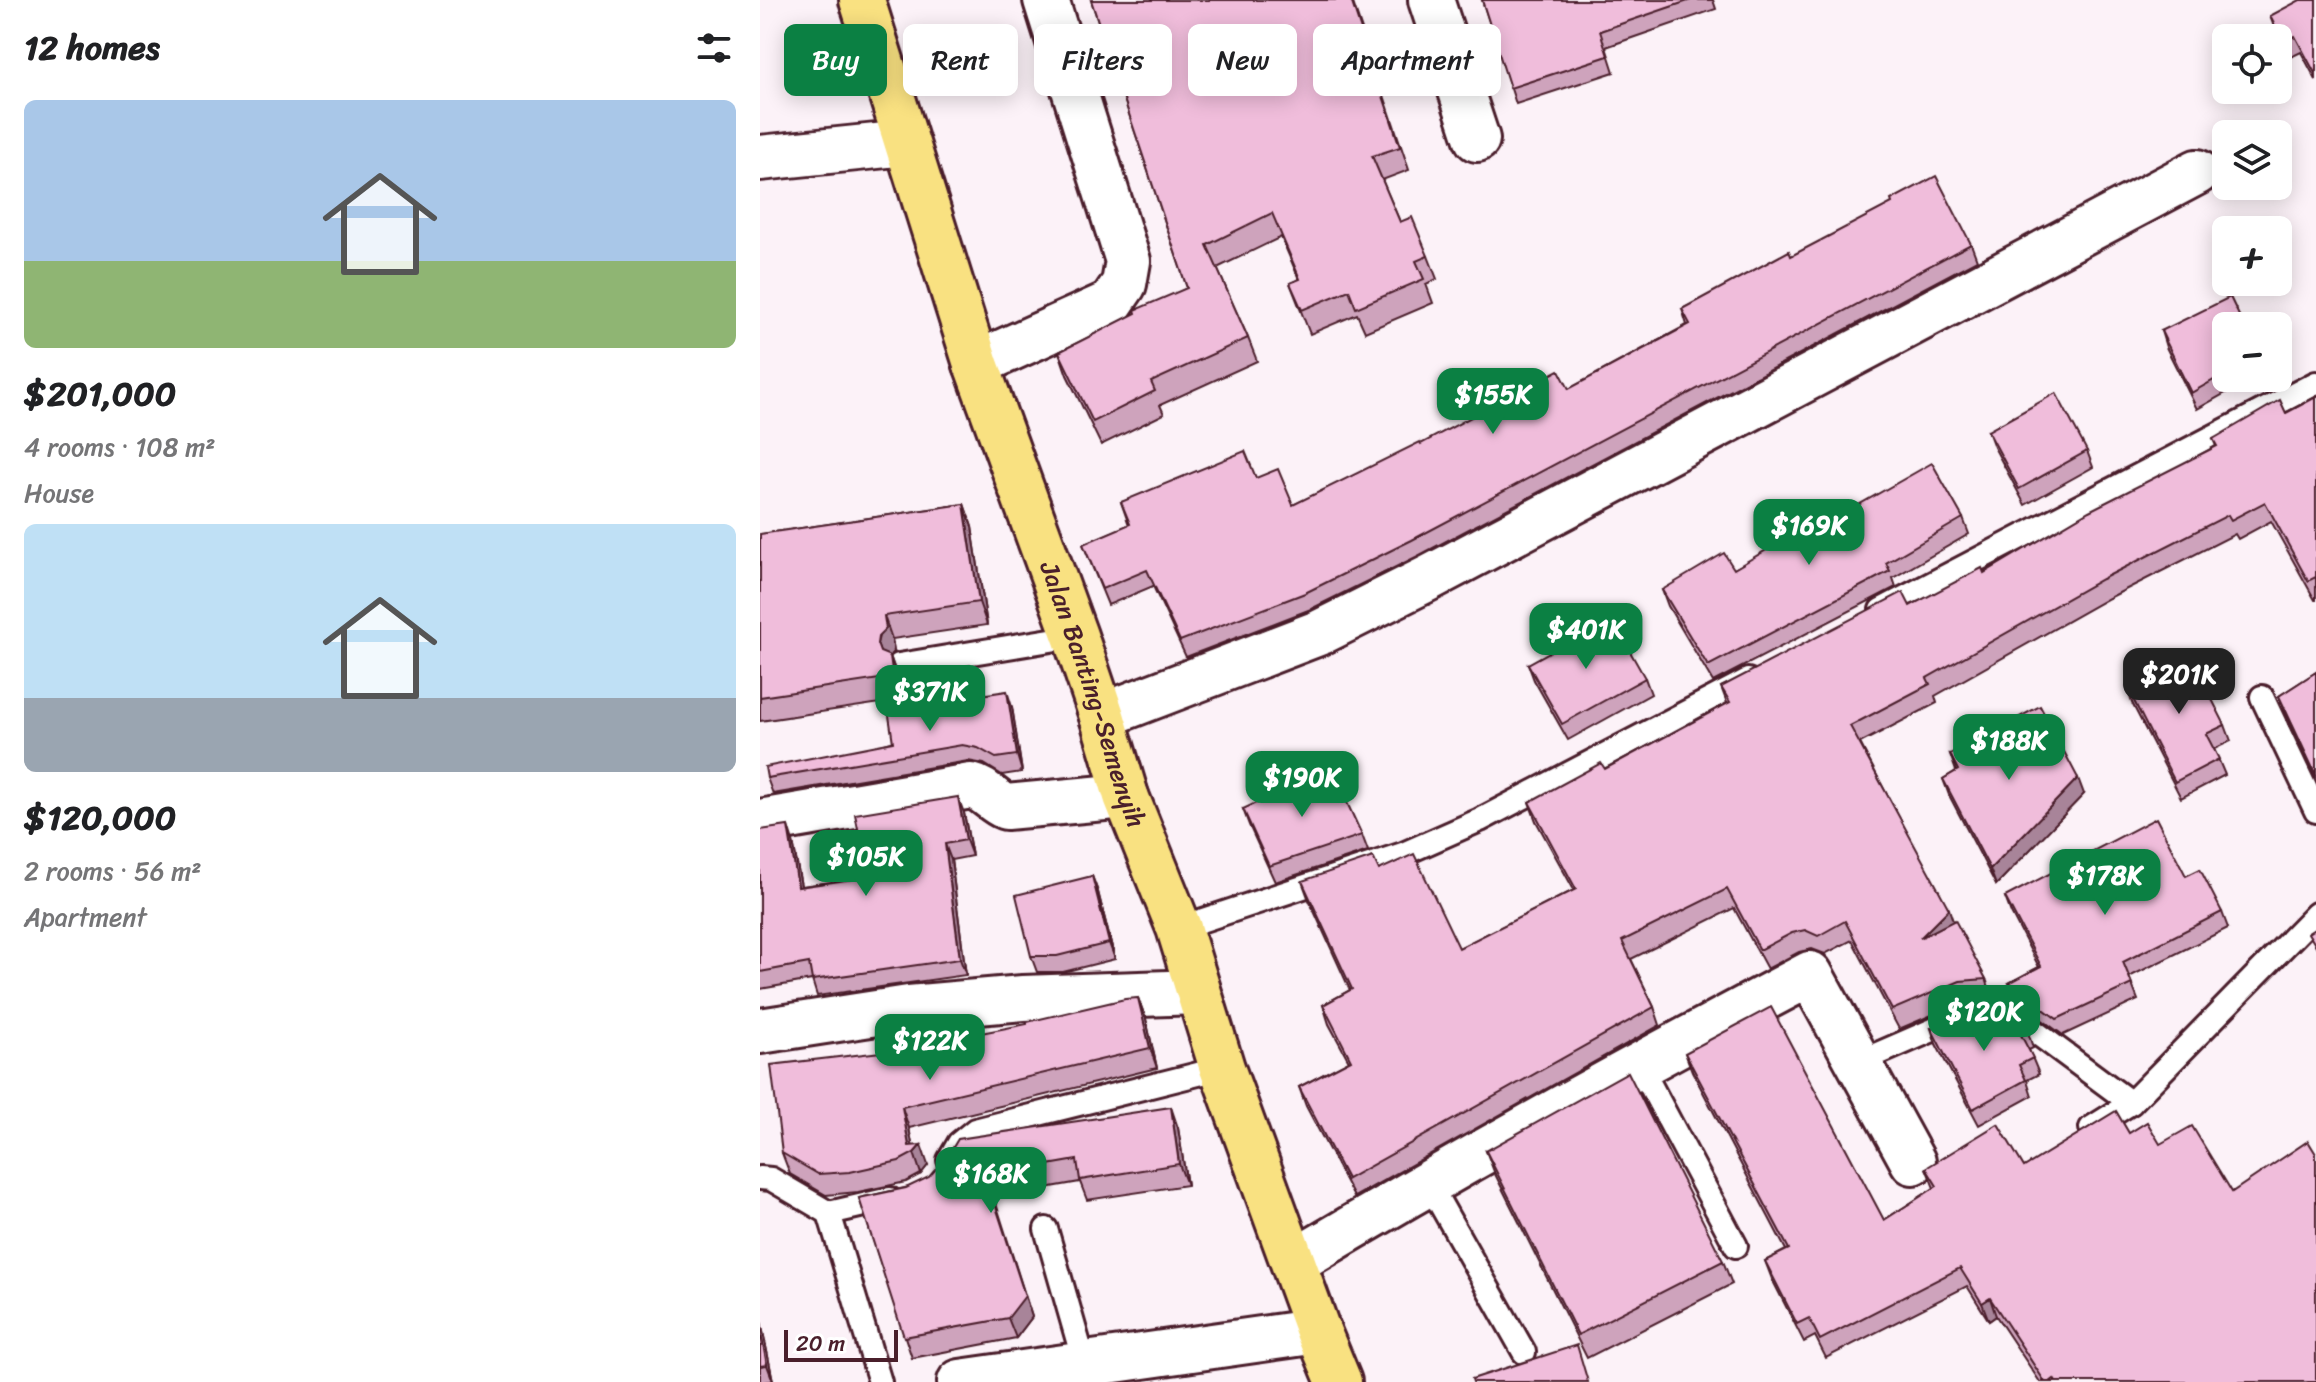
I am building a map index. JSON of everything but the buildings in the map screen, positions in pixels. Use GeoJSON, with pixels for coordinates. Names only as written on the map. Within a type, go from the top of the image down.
{"type":"FeatureCollection","features":[{"type":"Feature","properties":{"kind":"main road","name":"Jalan Banting-Semenyih"},"geometry":{"type":"LineString","coordinates":[[862,0],[976,364],[1075,636],[1126,796],[1179,928],[1222,1068],[1339,1382]]}},
{"type":"Feature","properties":{"kind":"street"},"geometry":{"type":"LineString","coordinates":[[976,364],[1111,303],[1124,284],[1128,261],[1046,0]]}},
{"type":"Feature","properties":{"kind":"street"},"geometry":{"type":"LineString","coordinates":[[1431,0],[1477,139]]}},
{"type":"Feature","properties":{"kind":"street"},"geometry":{"type":"LineString","coordinates":[[760,158],[906,143]]}},
{"type":"Feature","properties":{"kind":"street"},"geometry":{"type":"LineString","coordinates":[[1102,716],[1321,632],[1429,578],[2197,172]]}},
{"type":"Feature","properties":{"kind":"street"},"geometry":{"type":"LineString","coordinates":[[760,822],[971,786],[979,787],[997,804],[1006,807],[1126,796]]}},
{"type":"Feature","properties":{"kind":"street"},"geometry":{"type":"LineString","coordinates":[[1294,1262],[1428,1182],[1639,1064],[1810,974],[1913,1162]]}},
{"type":"Feature","properties":{"kind":"street"},"geometry":{"type":"LineString","coordinates":[[760,1031],[909,1008],[1023,998],[1198,992]]}},
{"type":"Feature","properties":{"kind":"street"},"geometry":{"type":"LineString","coordinates":[[960,1382],[1087,1373],[1318,1331]]}},
{"type":"Feature","properties":{"kind":"lane"},"geometry":{"type":"LineString","coordinates":[[1863,620],[2316,383]]}},
{"type":"Feature","properties":{"kind":"lane"},"geometry":{"type":"LineString","coordinates":[[899,665],[1075,636]]}},
{"type":"Feature","properties":{"kind":"lane"},"geometry":{"type":"LineString","coordinates":[[1179,928],[1403,854],[1480,820],[1764,672]]}},
{"type":"Feature","properties":{"kind":"lane"},"geometry":{"type":"LineString","coordinates":[[2262,697],[2316,811]]}},
{"type":"Feature","properties":{"kind":"lane"},"geometry":{"type":"LineString","coordinates":[[2071,1140],[2131,1103],[2316,914]]}},
{"type":"Feature","properties":{"kind":"lane"},"geometry":{"type":"LineString","coordinates":[[1859,1062],[1972,1013],[2007,1011],[2131,1103]]}},
{"type":"Feature","properties":{"kind":"lane"},"geometry":{"type":"LineString","coordinates":[[1639,1064],[1736,1246]]}},
{"type":"Feature","properties":{"kind":"lane"},"geometry":{"type":"LineString","coordinates":[[938,1175],[959,1143],[975,1130],[1222,1068]]}},
{"type":"Feature","properties":{"kind":"lane"},"geometry":{"type":"LineString","coordinates":[[760,1178],[771,1179],[829,1213],[911,1195]]}},
{"type":"Feature","properties":{"kind":"lane"},"geometry":{"type":"LineString","coordinates":[[1428,1182],[1524,1352]]}},
{"type":"Feature","properties":{"kind":"lane"},"geometry":{"type":"LineString","coordinates":[[829,1213],[880,1382]]}},
{"type":"Feature","properties":{"kind":"lane"},"geometry":{"type":"LineString","coordinates":[[1046,1229],[1087,1373]]}}]}
